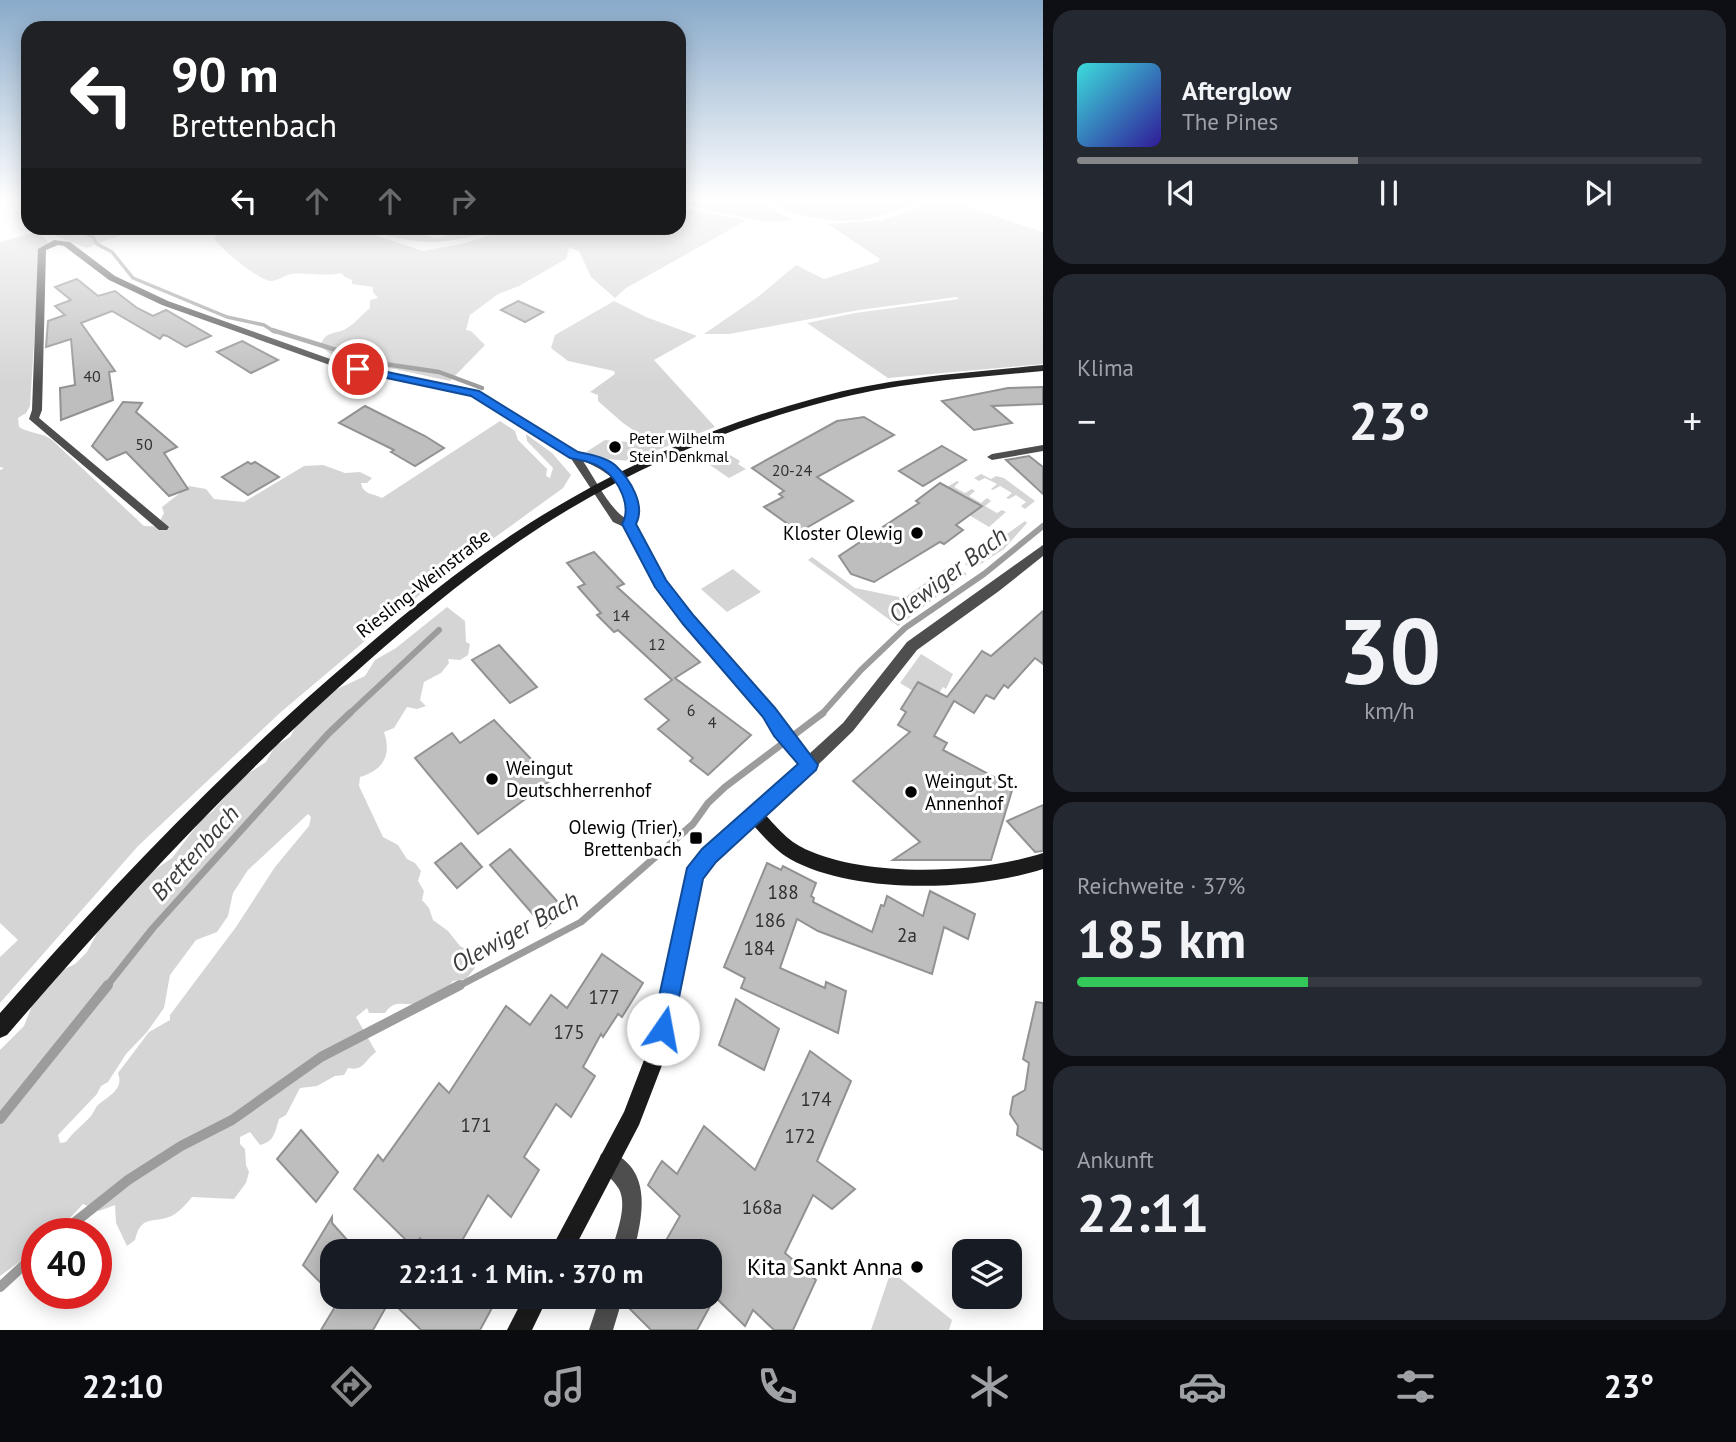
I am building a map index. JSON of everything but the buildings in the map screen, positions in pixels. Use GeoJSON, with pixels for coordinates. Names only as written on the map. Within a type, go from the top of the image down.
{"type":"FeatureCollection","features":[{"type":"Feature","properties":{"kind":"main road","name":"Riesling-Weinstraße"},"geometry":{"type":"LineString","coordinates":[[0,1028],[104,909],[274,734],[437,594],[534,526],[619,477],[718,434],[834,396],[911,381],[1043,370]]}},
{"type":"Feature","properties":{"kind":"main road"},"geometry":{"type":"LineString","coordinates":[[567,1239],[632,1118],[659,1045],[691,881],[709,855],[755,815],[792,850],[828,866],[854,872],[918,876],[985,875],[1009,872],[1043,861]]}},
{"type":"Feature","properties":{"kind":"main road"},"geometry":{"type":"LineString","coordinates":[[519,1330],[530,1309]]}},
{"type":"Feature","properties":{"kind":"street"},"geometry":{"type":"LineString","coordinates":[[43,260],[37,410],[34,419],[163,527]]}},
{"type":"Feature","properties":{"kind":"street"},"geometry":{"type":"LineString","coordinates":[[88,260],[112,278],[165,303],[330,362],[475,394],[574,455],[603,463],[619,477],[631,501],[634,516],[629,524]]}},
{"type":"Feature","properties":{"kind":"street"},"geometry":{"type":"LineString","coordinates":[[992,457],[1043,448]]}},
{"type":"Feature","properties":{"kind":"street"},"geometry":{"type":"LineString","coordinates":[[574,455],[594,490],[617,519],[629,524],[660,583],[677,606],[769,712],[794,749],[809,765]]}},
{"type":"Feature","properties":{"kind":"street"},"geometry":{"type":"LineString","coordinates":[[755,815],[848,727],[912,646],[994,588],[1043,549]]}},
{"type":"Feature","properties":{"kind":"street"},"geometry":{"type":"LineString","coordinates":[[609,1162],[627,1178],[634,1197],[625,1239]]}},
{"type":"Feature","properties":{"kind":"street"},"geometry":{"type":"LineString","coordinates":[[601,1330],[607,1309]]}},
{"type":"Feature","properties":{"kind":"shaded area"},"geometry":{"type":"Polygon","coordinates":[[[0,260],[39,260],[30,406],[26,413],[18,418],[19,427],[52,440],[144,526],[166,527],[160,521],[164,513],[162,507],[189,486],[206,489],[214,499],[244,502],[304,466],[323,465],[345,473],[360,472],[372,478],[367,483],[361,483],[364,490],[382,498],[500,421],[515,431],[518,440],[547,469],[546,476],[550,478],[553,468],[527,441],[526,434],[552,453],[571,475],[563,488],[443,575],[281,712],[138,846],[0,1003],[0,957],[18,940],[0,923],[0,470],[4,468],[0,467],[0,260]]]}},
{"type":"Feature","properties":{"kind":"shaded area"},"geometry":{"type":"Polygon","coordinates":[[[236,260],[564,260],[519,286],[498,294],[470,315],[466,330],[471,331],[485,345],[450,381],[346,360],[329,353],[321,346],[325,337],[350,326],[370,308],[370,300],[378,298],[373,287],[352,284],[352,280],[341,273],[292,274],[271,281],[236,260]]]}},
{"type":"Feature","properties":{"kind":"shaded area"},"geometry":{"type":"Polygon","coordinates":[[[583,260],[676,260],[626,288],[615,298],[591,277],[583,260]]]}},
{"type":"Feature","properties":{"kind":"shaded area"},"geometry":{"type":"Polygon","coordinates":[[[1043,260],[1043,364],[888,378],[807,323],[855,313],[959,299],[957,297],[859,310],[729,334],[704,334],[759,296],[796,265],[824,279],[878,262],[1043,260]]]}},
{"type":"Feature","properties":{"kind":"shaded area"},"geometry":{"type":"Polygon","coordinates":[[[614,301],[646,317],[697,336],[654,360],[715,427],[630,461],[607,459],[586,452],[605,440],[653,444],[623,423],[598,401],[598,395],[590,392],[615,374],[614,371],[568,361],[551,348],[555,335],[614,301]]]}},
{"type":"Feature","properties":{"kind":"shaded area"},"geometry":{"type":"Polygon","coordinates":[[[730,455],[746,469],[729,478],[704,461],[730,455]]]}},
{"type":"Feature","properties":{"kind":"shaded area"},"geometry":{"type":"Polygon","coordinates":[[[981,474],[991,479],[996,476],[1004,478],[1035,501],[1025,509],[1021,506],[1026,502],[1016,495],[1006,498],[1012,493],[1000,486],[993,490],[991,489],[997,484],[985,478],[979,481],[974,478],[981,474]]]}},
{"type":"Feature","properties":{"kind":"shaded area"},"geometry":{"type":"Polygon","coordinates":[[[959,482],[954,487],[965,493],[972,489],[975,491],[969,496],[981,503],[987,498],[991,501],[985,506],[997,513],[1002,510],[1006,512],[989,527],[969,515],[981,505],[947,487],[959,482]]]}},
{"type":"Feature","properties":{"kind":"shaded area"},"geometry":{"type":"Polygon","coordinates":[[[1025,521],[1027,523],[1004,549],[973,569],[965,564],[1025,521]]]}},
{"type":"Feature","properties":{"kind":"shaded area"},"geometry":{"type":"Polygon","coordinates":[[[812,557],[855,588],[904,598],[952,564],[967,574],[898,626],[808,560],[812,557]]]}},
{"type":"Feature","properties":{"kind":"shaded area"},"geometry":{"type":"Polygon","coordinates":[[[733,569],[761,592],[727,612],[701,589],[733,569]]]}},
{"type":"Feature","properties":{"kind":"shaded area"},"geometry":{"type":"Polygon","coordinates":[[[447,607],[465,621],[466,642],[470,644],[468,655],[460,660],[448,659],[449,663],[441,673],[424,682],[420,700],[426,706],[417,709],[407,707],[394,728],[384,732],[387,748],[384,761],[375,770],[360,777],[359,786],[383,837],[398,845],[407,859],[415,863],[421,871],[418,881],[424,891],[422,900],[429,908],[433,920],[448,931],[460,946],[474,953],[475,968],[466,979],[453,981],[430,1000],[415,1004],[397,1004],[385,1013],[369,1013],[367,1008],[356,1017],[376,1052],[361,1067],[348,1068],[344,1075],[335,1076],[317,1086],[300,1088],[286,1115],[279,1119],[268,1142],[260,1145],[250,1132],[240,1137],[249,1172],[246,1183],[234,1199],[192,1197],[175,1214],[142,1225],[135,1240],[127,1246],[116,1223],[115,1205],[99,1211],[83,1204],[70,1218],[21,1218],[21,1261],[0,1276],[0,1050],[24,1026],[35,998],[54,974],[75,964],[87,952],[103,922],[138,881],[172,858],[202,819],[213,811],[241,778],[266,762],[275,746],[290,737],[300,719],[335,690],[365,676],[375,660],[396,648],[447,607]],[[308,814],[248,870],[233,893],[228,916],[217,932],[196,940],[170,975],[164,1008],[147,1032],[126,1054],[108,1082],[101,1086],[97,1094],[58,1135],[60,1143],[66,1142],[98,1105],[115,1091],[119,1083],[118,1073],[149,1032],[170,1020],[170,1015],[236,927],[275,867],[309,826],[311,817],[308,814]]]}},
{"type":"Feature","properties":{"kind":"shaded area"},"geometry":{"type":"Polygon","coordinates":[[[921,654],[953,674],[946,689],[943,687],[939,693],[913,691],[900,683],[921,654]]]}},
{"type":"Feature","properties":{"kind":"shaded area"},"geometry":{"type":"Polygon","coordinates":[[[891,1271],[952,1320],[949,1330],[871,1330],[891,1271]]]}},
{"type":"Feature","properties":{"kind":"waterway","name":"Brettenbach"},"geometry":{"type":"LineString","coordinates":[[119,260],[133,278],[227,317],[264,325],[275,332]]}},
{"type":"Feature","properties":{"kind":"waterway","name":"Brettenbach"},"geometry":{"type":"LineString","coordinates":[[272,330],[378,363],[439,372],[482,388]]}},
{"type":"Feature","properties":{"kind":"waterway","name":"Olewiger Bach"},"geometry":{"type":"LineString","coordinates":[[822,714],[861,670],[905,628],[984,574],[1043,526]]}},
{"type":"Feature","properties":{"kind":"waterway","name":"Brettenbach"},"geometry":{"type":"LineString","coordinates":[[348,715],[439,630]]}},
{"type":"Feature","properties":{"kind":"waterway","name":"Brettenbach"},"geometry":{"type":"LineString","coordinates":[[106,987],[153,928],[350,713]]}},
{"type":"Feature","properties":{"kind":"waterway","name":"Olewiger Bach"},"geometry":{"type":"LineString","coordinates":[[457,987],[581,922],[693,824],[708,803],[725,787],[822,714]]}},
{"type":"Feature","properties":{"kind":"waterway","name":"Brettenbach"},"geometry":{"type":"LineString","coordinates":[[0,1119],[108,985]]}},
{"type":"Feature","properties":{"kind":"waterway","name":"Olewiger Bach"},"geometry":{"type":"LineString","coordinates":[[80,1218],[128,1180],[181,1146],[232,1120],[321,1057],[460,985]]}},
{"type":"Feature","properties":{"kind":"waterway","name":"Olewiger Bach"},"geometry":{"type":"LineString","coordinates":[[0,1287],[21,1268]]}},
{"type":"Feature","properties":{"kind":"place","name":"Peter Wilhelm Stein Denkmal"},"geometry":{"type":"Point","coordinates":[615,447]}},
{"type":"Feature","properties":{"kind":"place","name":"Kloster Olewig"},"geometry":{"type":"Point","coordinates":[917,533]}},
{"type":"Feature","properties":{"kind":"place","name":"Weingut Deutschherrenhof"},"geometry":{"type":"Point","coordinates":[492,779]}},
{"type":"Feature","properties":{"kind":"place","name":"Weingut St. Annenhof"},"geometry":{"type":"Point","coordinates":[911,792]}},
{"type":"Feature","properties":{"kind":"place","name":"Olewig (Trier), Brettenbach"},"geometry":{"type":"Point","coordinates":[696,838]}},
{"type":"Feature","properties":{"kind":"place","name":"Kita Sankt Anna"},"geometry":{"type":"Point","coordinates":[917,1267]}},
{"type":"Feature","properties":{"kind":"route"},"geometry":{"type":"LineString","coordinates":[[358,369],[475,394],[574,455],[591,458],[610,467],[629,493],[634,516],[629,524],[660,583],[769,712],[798,754],[809,765],[709,855],[694,875],[689,888],[663,1029]]}}]}
